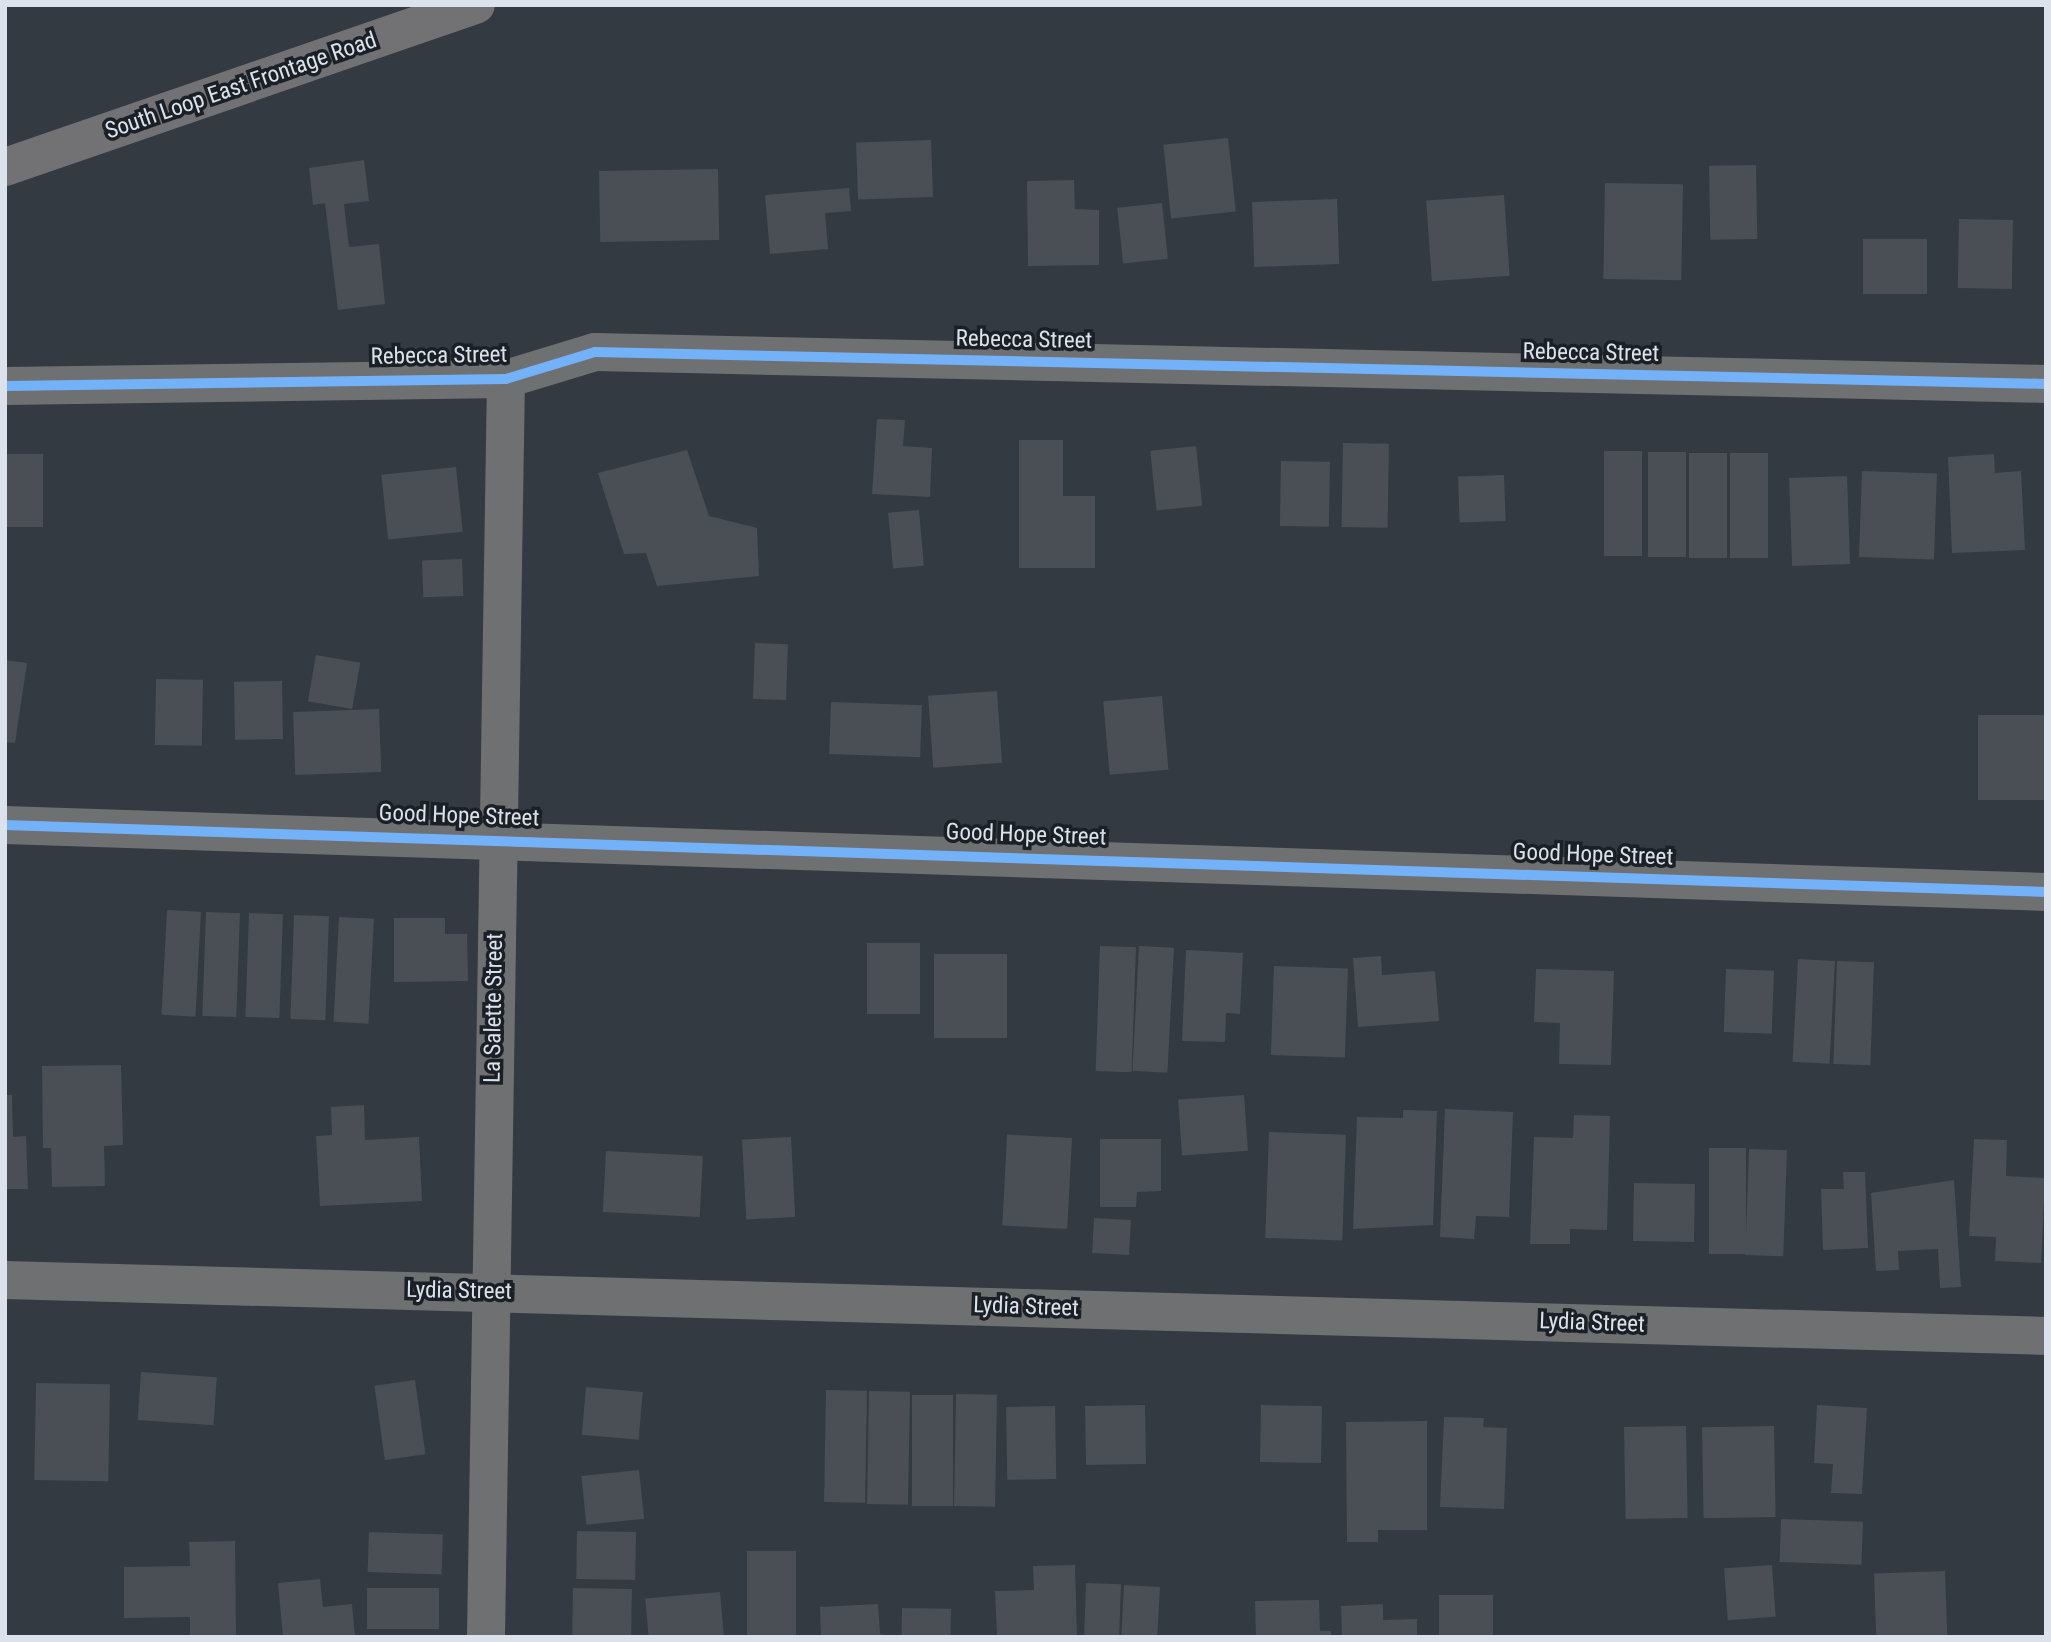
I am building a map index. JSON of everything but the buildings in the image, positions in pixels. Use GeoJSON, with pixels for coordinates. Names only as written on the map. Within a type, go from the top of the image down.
{"type":"FeatureCollection","features":[{"type":"Feature","properties":{"kind":"main road","name":"South Loop East Frontage Road"},"geometry":{"type":"LineString","coordinates":[[5,167],[476,5]]}},
{"type":"Feature","properties":{"kind":"street","name":"Rebecca Street"},"geometry":{"type":"LineString","coordinates":[[5,386],[506,379],[595,352],[2046,384]]}},
{"type":"Feature","properties":{"kind":"street","name":"La Salette Street"},"geometry":{"type":"LineString","coordinates":[[486,1637],[496,838],[506,379]]}},
{"type":"Feature","properties":{"kind":"street","name":"Good Hope Street"},"geometry":{"type":"LineString","coordinates":[[5,825],[496,838],[2046,891]]}},
{"type":"Feature","properties":{"kind":"street","name":"Lydia Street"},"geometry":{"type":"LineString","coordinates":[[5,1280],[2046,1336]]}},
{"type":"Feature","properties":{"kind":"cycle path"},"geometry":{"type":"LineString","coordinates":[[5,386],[506,379],[595,352],[2046,384]]}},
{"type":"Feature","properties":{"kind":"cycle path"},"geometry":{"type":"LineString","coordinates":[[5,825],[2046,892]]}}]}
